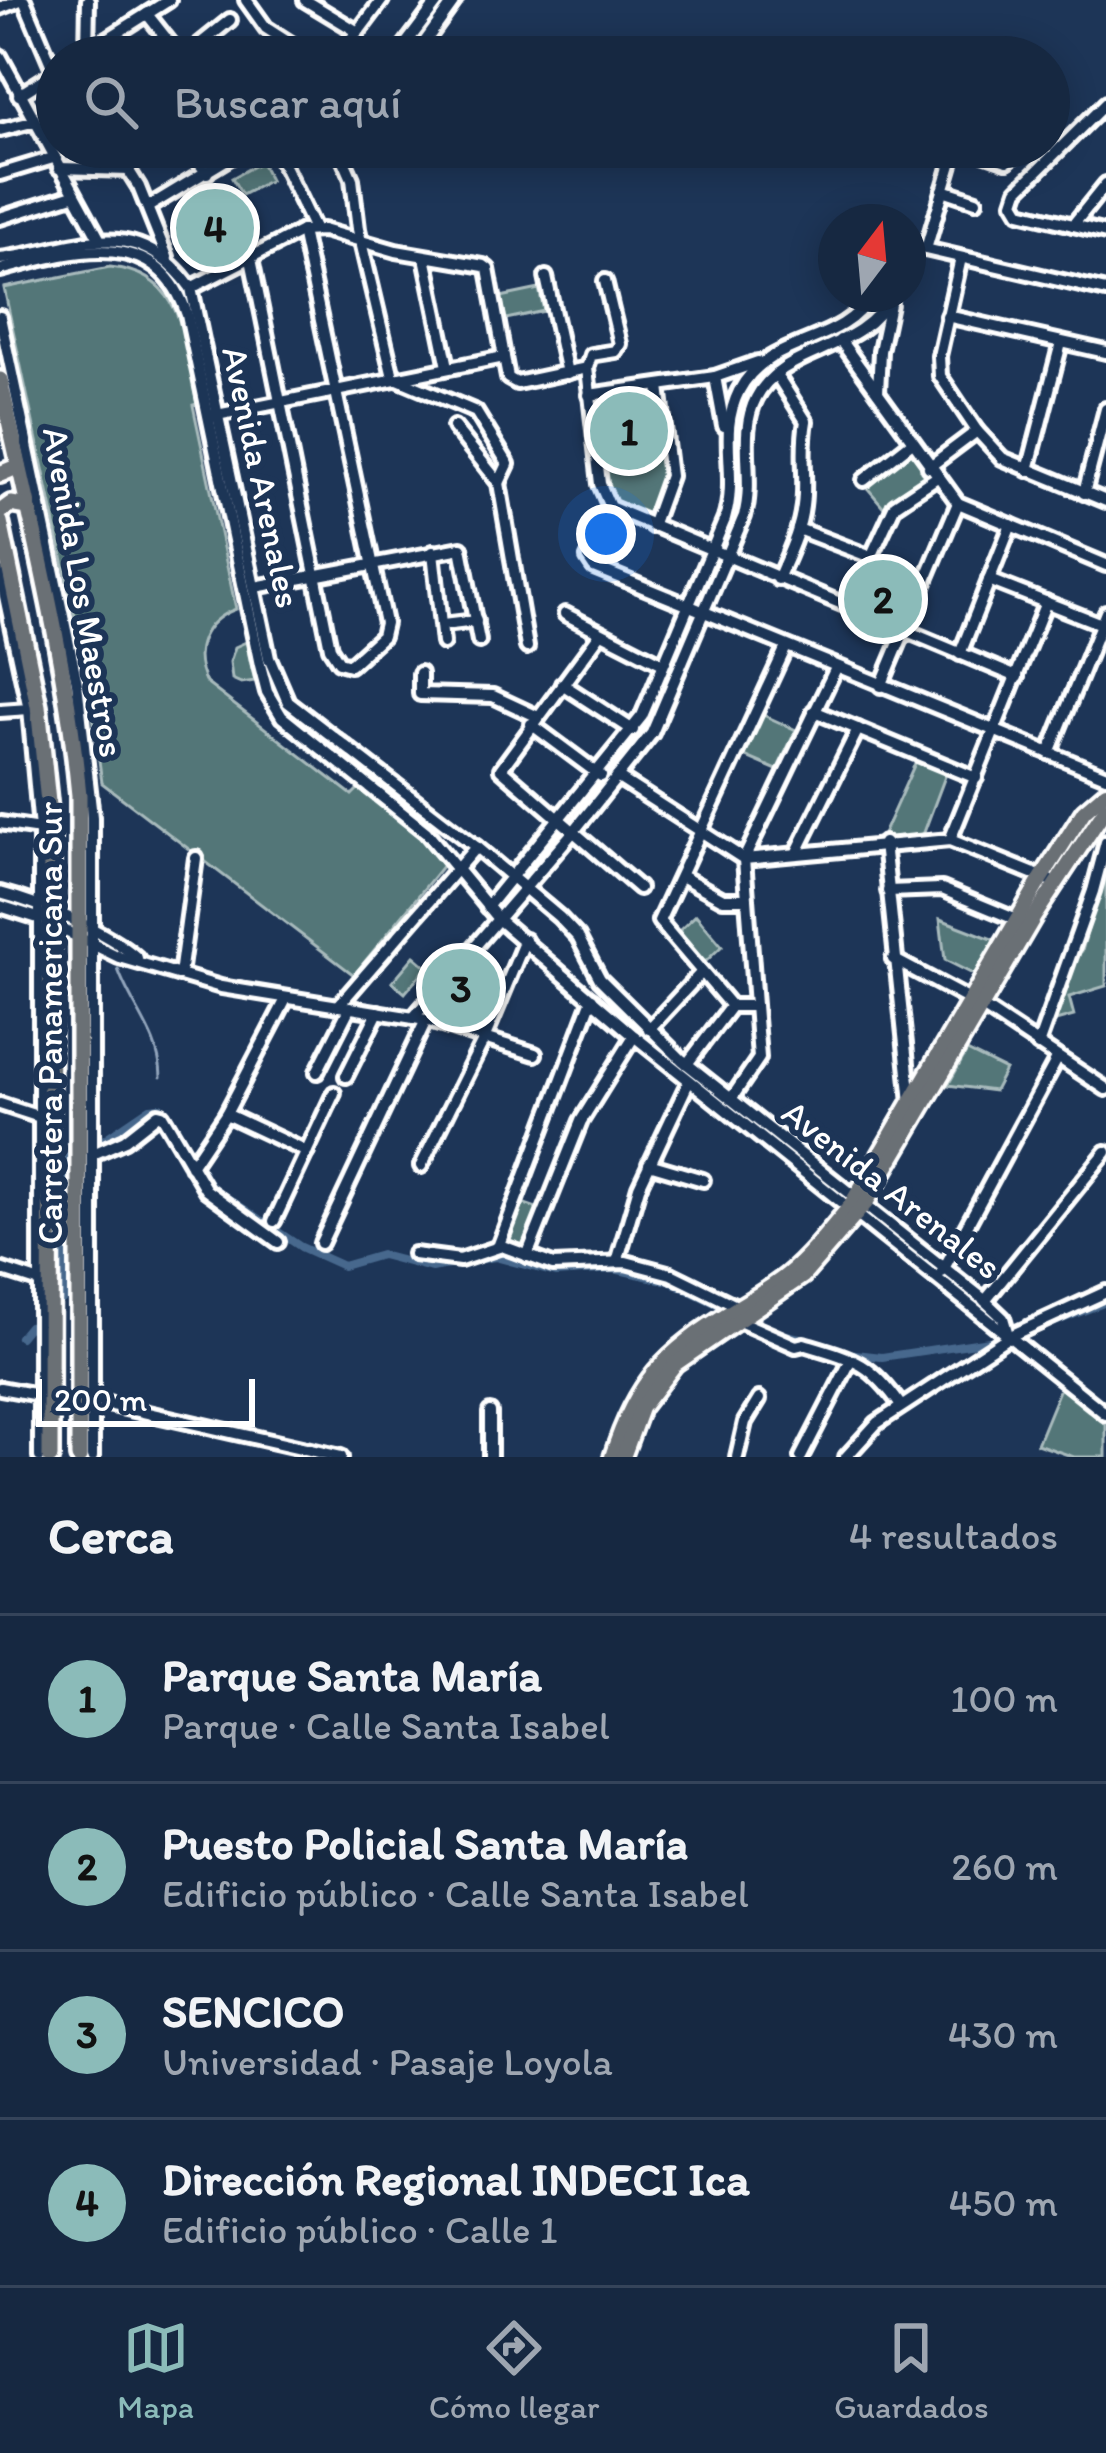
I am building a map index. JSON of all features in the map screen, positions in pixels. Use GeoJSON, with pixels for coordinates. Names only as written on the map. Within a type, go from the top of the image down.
{"type":"FeatureCollection","features":[{"type":"Feature","properties":{"kind":"highway","name":"Carretera Panamericana Sur"},"geometry":{"type":"LineString","coordinates":[[0,380],[72,732],[80,820],[87,935],[87,1151],[80,1169],[86,1399],[79,1457]]}},
{"type":"Feature","properties":{"kind":"highway"},"geometry":{"type":"LineString","coordinates":[[0,474],[19,466]]}},
{"type":"Feature","properties":{"kind":"highway"},"geometry":{"type":"LineString","coordinates":[[0,512],[11,504],[28,507]]}},
{"type":"Feature","properties":{"kind":"highway","name":"Carretera Panamericana Sur"},"geometry":{"type":"LineString","coordinates":[[0,522],[42,729],[51,831],[46,1119],[46,1285],[51,1321],[45,1396],[50,1457]]}},
{"type":"Feature","properties":{"kind":"main road"},"geometry":{"type":"LineString","coordinates":[[623,1457],[640,1408],[666,1374],[800,1264],[858,1204],[1049,880],[1084,811],[1106,792]]}},
{"type":"Feature","properties":{"kind":"main road"},"geometry":{"type":"LineString","coordinates":[[1049,880],[1106,808]]}},
{"type":"Feature","properties":{"kind":"main road"},"geometry":{"type":"LineString","coordinates":[[612,1457],[626,1414],[647,1378],[690,1337],[739,1314]]}},
{"type":"Feature","properties":{"kind":"street"},"geometry":{"type":"LineString","coordinates":[[0,8],[25,0],[40,36]]}},
{"type":"Feature","properties":{"kind":"street"},"geometry":{"type":"LineString","coordinates":[[85,36],[88,0]]}},
{"type":"Feature","properties":{"kind":"street"},"geometry":{"type":"LineString","coordinates":[[142,0],[144,15],[163,36]]}},
{"type":"Feature","properties":{"kind":"street"},"geometry":{"type":"LineString","coordinates":[[111,36],[169,0]]}},
{"type":"Feature","properties":{"kind":"street"},"geometry":{"type":"LineString","coordinates":[[246,0],[266,28],[278,36]]}},
{"type":"Feature","properties":{"kind":"street"},"geometry":{"type":"LineString","coordinates":[[305,0],[326,5],[358,32]]}},
{"type":"Feature","properties":{"kind":"street"},"geometry":{"type":"LineString","coordinates":[[354,36],[382,0]]}},
{"type":"Feature","properties":{"kind":"street"},"geometry":{"type":"LineString","coordinates":[[412,36],[439,0]]}},
{"type":"Feature","properties":{"kind":"street"},"geometry":{"type":"LineString","coordinates":[[429,36],[454,0]]}},
{"type":"Feature","properties":{"kind":"street"},"geometry":{"type":"LineString","coordinates":[[209,36],[230,20]]}},
{"type":"Feature","properties":{"kind":"street"},"geometry":{"type":"LineString","coordinates":[[0,56],[11,89],[36,129]]}},
{"type":"Feature","properties":{"kind":"street"},"geometry":{"type":"LineString","coordinates":[[1070,139],[1106,103]]}},
{"type":"Feature","properties":{"kind":"street"},"geometry":{"type":"LineString","coordinates":[[0,130],[32,122]]}},
{"type":"Feature","properties":{"kind":"street"},"geometry":{"type":"LineString","coordinates":[[0,174],[36,167]]}},
{"type":"Feature","properties":{"kind":"street"},"geometry":{"type":"LineString","coordinates":[[59,168],[100,240]]}},
{"type":"Feature","properties":{"kind":"street"},"geometry":{"type":"LineString","coordinates":[[109,168],[130,170]]}},
{"type":"Feature","properties":{"kind":"street"},"geometry":{"type":"LineString","coordinates":[[204,168],[207,172]]}},
{"type":"Feature","properties":{"kind":"street"},"geometry":{"type":"LineString","coordinates":[[148,208],[214,168]]}},
{"type":"Feature","properties":{"kind":"street"},"geometry":{"type":"LineString","coordinates":[[251,259],[330,648],[344,666],[356,662],[385,630],[308,230],[283,168]]}},
{"type":"Feature","properties":{"kind":"street"},"geometry":{"type":"LineString","coordinates":[[347,168],[393,377]]}},
{"type":"Feature","properties":{"kind":"street"},"geometry":{"type":"LineString","coordinates":[[950,168],[926,249],[1106,291]]}},
{"type":"Feature","properties":{"kind":"street"},"geometry":{"type":"LineString","coordinates":[[1040,168],[1018,190],[1016,208],[1106,233]]}},
{"type":"Feature","properties":{"kind":"street","name":"Avenida Arenales"},"geometry":{"type":"LineString","coordinates":[[130,170],[167,257],[191,288],[260,665],[282,717],[426,832],[498,919],[634,1036],[945,1268],[1006,1322],[1008,1336]]}},
{"type":"Feature","properties":{"kind":"street"},"geometry":{"type":"LineString","coordinates":[[1073,224],[1106,184]]}},
{"type":"Feature","properties":{"kind":"street"},"geometry":{"type":"LineString","coordinates":[[943,190],[976,200]]}},
{"type":"Feature","properties":{"kind":"street"},"geometry":{"type":"LineString","coordinates":[[0,218],[74,195]]}},
{"type":"Feature","properties":{"kind":"street"},"geometry":{"type":"LineString","coordinates":[[191,288],[308,230],[361,240],[488,269],[512,382],[586,368]]}},
{"type":"Feature","properties":{"kind":"street"},"geometry":{"type":"LineString","coordinates":[[0,260],[100,240],[128,242],[167,257]]}},
{"type":"Feature","properties":{"kind":"street","name":"Avenida Arenales"},"geometry":{"type":"LineString","coordinates":[[0,270],[102,250],[131,253],[149,261],[171,281],[184,305],[213,416],[269,658],[288,702],[525,887],[572,930],[596,973],[649,1029],[1008,1336]]}},
{"type":"Feature","properties":{"kind":"street"},"geometry":{"type":"LineString","coordinates":[[425,257],[448,367]]}},
{"type":"Feature","properties":{"kind":"street"},"geometry":{"type":"LineString","coordinates":[[961,258],[938,370],[996,454],[1106,502]]}},
{"type":"Feature","properties":{"kind":"street"},"geometry":{"type":"LineString","coordinates":[[546,277],[567,373]]}},
{"type":"Feature","properties":{"kind":"street"},"geometry":{"type":"LineString","coordinates":[[605,281],[620,344],[616,351],[591,355],[586,368],[603,497],[617,511],[1017,677]]}},
{"type":"Feature","properties":{"kind":"street"},"geometry":{"type":"LineString","coordinates":[[589,395],[715,377],[832,330],[860,312]]}},
{"type":"Feature","properties":{"kind":"street"},"geometry":{"type":"LineString","coordinates":[[321,1243],[420,1019],[658,722],[748,502],[746,433],[754,400],[776,374],[842,343],[869,325],[879,312]]}},
{"type":"Feature","properties":{"kind":"street"},"geometry":{"type":"LineString","coordinates":[[878,396],[888,312]]}},
{"type":"Feature","properties":{"kind":"street"},"geometry":{"type":"LineString","coordinates":[[947,316],[1106,352]]}},
{"type":"Feature","properties":{"kind":"street","name":"Avenida Los Maestros"},"geometry":{"type":"LineString","coordinates":[[0,317],[76,682],[92,817],[87,935]]}},
{"type":"Feature","properties":{"kind":"street"},"geometry":{"type":"LineString","coordinates":[[832,330],[958,503],[1106,565]]}},
{"type":"Feature","properties":{"kind":"street"},"geometry":{"type":"LineString","coordinates":[[1028,470],[1061,343]]}},
{"type":"Feature","properties":{"kind":"street"},"geometry":{"type":"LineString","coordinates":[[213,416],[504,356]]}},
{"type":"Feature","properties":{"kind":"street"},"geometry":{"type":"LineString","coordinates":[[726,435],[740,389],[760,361]]}},
{"type":"Feature","properties":{"kind":"street"},"geometry":{"type":"LineString","coordinates":[[776,374],[806,415],[800,451],[804,501],[778,579]]}},
{"type":"Feature","properties":{"kind":"street"},"geometry":{"type":"LineString","coordinates":[[393,377],[476,412],[508,464],[499,483]]}},
{"type":"Feature","properties":{"kind":"street"},"geometry":{"type":"LineString","coordinates":[[487,907],[633,730],[712,551],[730,498],[726,435],[715,377]]}},
{"type":"Feature","properties":{"kind":"street"},"geometry":{"type":"LineString","coordinates":[[652,526],[670,476],[659,386]]}},
{"type":"Feature","properties":{"kind":"street"},"geometry":{"type":"LineString","coordinates":[[1084,493],[1106,409]]}},
{"type":"Feature","properties":{"kind":"street"},"geometry":{"type":"LineString","coordinates":[[454,427],[499,483],[526,647]]}},
{"type":"Feature","properties":{"kind":"street"},"geometry":{"type":"LineString","coordinates":[[798,529],[871,557],[895,505],[977,431]]}},
{"type":"Feature","properties":{"kind":"street"},"geometry":{"type":"LineString","coordinates":[[726,435],[746,433]]}},
{"type":"Feature","properties":{"kind":"street"},"geometry":{"type":"LineString","coordinates":[[864,480],[911,442]]}},
{"type":"Feature","properties":{"kind":"street"},"geometry":{"type":"LineString","coordinates":[[881,686],[958,503]]}},
{"type":"Feature","properties":{"kind":"street"},"geometry":{"type":"LineString","coordinates":[[960,654],[1011,525]]}},
{"type":"Feature","properties":{"kind":"street"},"geometry":{"type":"LineString","coordinates":[[596,543],[588,558],[594,567],[1104,777]]}},
{"type":"Feature","properties":{"kind":"street"},"geometry":{"type":"LineString","coordinates":[[255,587],[457,548],[463,550],[479,641]]}},
{"type":"Feature","properties":{"kind":"street"},"geometry":{"type":"LineString","coordinates":[[433,552],[443,644]]}},
{"type":"Feature","properties":{"kind":"street"},"geometry":{"type":"LineString","coordinates":[[0,573],[29,709],[47,915]]}},
{"type":"Feature","properties":{"kind":"street"},"geometry":{"type":"LineString","coordinates":[[989,580],[1103,618],[1049,753]]}},
{"type":"Feature","properties":{"kind":"street"},"geometry":{"type":"LineString","coordinates":[[440,595],[471,590]]}},
{"type":"Feature","properties":{"kind":"street"},"geometry":{"type":"LineString","coordinates":[[950,840],[1046,602]]}},
{"type":"Feature","properties":{"kind":"street"},"geometry":{"type":"LineString","coordinates":[[565,614],[663,664]]}},
{"type":"Feature","properties":{"kind":"street"},"geometry":{"type":"LineString","coordinates":[[442,625],[476,621]]}},
{"type":"Feature","properties":{"kind":"street"},"geometry":{"type":"LineString","coordinates":[[600,634],[501,769],[639,888]]}},
{"type":"Feature","properties":{"kind":"street"},"geometry":{"type":"LineString","coordinates":[[752,1006],[731,1006],[659,921],[786,647]]}},
{"type":"Feature","properties":{"kind":"street"},"geometry":{"type":"LineString","coordinates":[[731,1100],[758,1061],[744,859],[836,668]]}},
{"type":"Feature","properties":{"kind":"street"},"geometry":{"type":"LineString","coordinates":[[420,673],[420,694],[494,696],[534,720],[598,773],[744,859],[950,840],[1049,880]]}},
{"type":"Feature","properties":{"kind":"street"},"geometry":{"type":"LineString","coordinates":[[562,684],[633,730]]}},
{"type":"Feature","properties":{"kind":"street"},"geometry":{"type":"LineString","coordinates":[[0,710],[29,709]]}},
{"type":"Feature","properties":{"kind":"street"},"geometry":{"type":"LineString","coordinates":[[814,711],[976,778]]}},
{"type":"Feature","properties":{"kind":"street"},"geometry":{"type":"LineString","coordinates":[[797,852],[857,729]]}},
{"type":"Feature","properties":{"kind":"street"},"geometry":{"type":"LineString","coordinates":[[0,823],[40,829]]}},
{"type":"Feature","properties":{"kind":"street"},"geometry":{"type":"LineString","coordinates":[[1038,1045],[1106,842]]}},
{"type":"Feature","properties":{"kind":"street"},"geometry":{"type":"LineString","coordinates":[[884,843],[893,959],[915,1105]]}},
{"type":"Feature","properties":{"kind":"street"},"geometry":{"type":"LineString","coordinates":[[317,1072],[344,1006],[476,847]]}},
{"type":"Feature","properties":{"kind":"street"},"geometry":{"type":"LineString","coordinates":[[180,975],[196,857]]}},
{"type":"Feature","properties":{"kind":"street"},"geometry":{"type":"LineString","coordinates":[[681,877],[723,899],[745,899]]}},
{"type":"Feature","properties":{"kind":"street"},"geometry":{"type":"LineString","coordinates":[[888,892],[942,890],[1023,922]]}},
{"type":"Feature","properties":{"kind":"street"},"geometry":{"type":"LineString","coordinates":[[0,893],[87,935],[119,957],[237,992],[420,1019],[535,1054]]}},
{"type":"Feature","properties":{"kind":"street"},"geometry":{"type":"LineString","coordinates":[[0,906],[47,915]]}},
{"type":"Feature","properties":{"kind":"street"},"geometry":{"type":"LineString","coordinates":[[422,1166],[484,1039],[525,940]]}},
{"type":"Feature","properties":{"kind":"street"},"geometry":{"type":"LineString","coordinates":[[893,959],[975,1003],[1106,1089]]}},
{"type":"Feature","properties":{"kind":"street"},"geometry":{"type":"LineString","coordinates":[[577,985],[596,973]]}},
{"type":"Feature","properties":{"kind":"street"},"geometry":{"type":"LineString","coordinates":[[649,1029],[701,973]]}},
{"type":"Feature","properties":{"kind":"street"},"geometry":{"type":"LineString","coordinates":[[191,1166],[226,1114],[286,999]]}},
{"type":"Feature","properties":{"kind":"street"},"geometry":{"type":"LineString","coordinates":[[498,1246],[592,999]]}},
{"type":"Feature","properties":{"kind":"street"},"geometry":{"type":"LineString","coordinates":[[687,1064],[731,1006]]}},
{"type":"Feature","properties":{"kind":"street"},"geometry":{"type":"LineString","coordinates":[[346,1076],[378,1012]]}},
{"type":"Feature","properties":{"kind":"street"},"geometry":{"type":"LineString","coordinates":[[527,1256],[581,1121],[634,1036]]}},
{"type":"Feature","properties":{"kind":"street"},"geometry":{"type":"LineString","coordinates":[[937,1280],[1057,1059]]}},
{"type":"Feature","properties":{"kind":"street"},"geometry":{"type":"LineString","coordinates":[[617,1262],[649,1164],[689,1081]]}},
{"type":"Feature","properties":{"kind":"street"},"geometry":{"type":"LineString","coordinates":[[274,1221],[334,1093]]}},
{"type":"Feature","properties":{"kind":"street"},"geometry":{"type":"LineString","coordinates":[[0,1104],[46,1119]]}},
{"type":"Feature","properties":{"kind":"street"},"geometry":{"type":"LineString","coordinates":[[92,1457],[86,1399],[87,1151],[125,1140],[158,1114],[165,1117],[206,1190],[278,1242]]}},
{"type":"Feature","properties":{"kind":"street"},"geometry":{"type":"LineString","coordinates":[[226,1114],[307,1152]]}},
{"type":"Feature","properties":{"kind":"street"},"geometry":{"type":"LineString","coordinates":[[985,1301],[1106,1151]]}},
{"type":"Feature","properties":{"kind":"street"},"geometry":{"type":"LineString","coordinates":[[649,1164],[703,1180]]}},
{"type":"Feature","properties":{"kind":"street"},"geometry":{"type":"LineString","coordinates":[[413,1254],[460,1260],[498,1246],[560,1265],[617,1262],[671,1274],[787,1343],[803,1344],[874,1371],[901,1406]]}},
{"type":"Feature","properties":{"kind":"street"},"geometry":{"type":"LineString","coordinates":[[0,1269],[46,1285],[40,1457]]}},
{"type":"Feature","properties":{"kind":"street"},"geometry":{"type":"LineString","coordinates":[[846,1457],[864,1434],[901,1406],[1008,1336],[1106,1292]]}},
{"type":"Feature","properties":{"kind":"street"},"geometry":{"type":"LineString","coordinates":[[1008,1336],[1106,1414]]}},
{"type":"Feature","properties":{"kind":"street"},"geometry":{"type":"LineString","coordinates":[[801,1457],[851,1360]]}},
{"type":"Feature","properties":{"kind":"street"},"geometry":{"type":"LineString","coordinates":[[0,1388],[45,1396]]}},
{"type":"Feature","properties":{"kind":"street"},"geometry":{"type":"LineString","coordinates":[[86,1399],[340,1457]]}},
{"type":"Feature","properties":{"kind":"street"},"geometry":{"type":"LineString","coordinates":[[737,1457],[741,1433],[759,1399]]}},
{"type":"Feature","properties":{"kind":"street"},"geometry":{"type":"LineString","coordinates":[[490,1412],[490,1457]]}},
{"type":"Feature","properties":{"kind":"green space"},"geometry":{"type":"Polygon","coordinates":[[[250,168],[264,168],[270,180],[242,195],[232,178],[250,168]]]}},
{"type":"Feature","properties":{"kind":"green space"},"geometry":{"type":"Polygon","coordinates":[[[110,267],[135,272],[154,283],[167,297],[184,335],[197,404],[193,405],[236,609],[215,621],[203,638],[199,660],[206,683],[352,795],[359,788],[428,843],[444,864],[354,975],[102,783],[88,677],[4,288],[110,267]]]}},
{"type":"Feature","properties":{"kind":"green space"},"geometry":{"type":"Polygon","coordinates":[[[539,289],[544,311],[506,319],[501,297],[539,289]]]}},
{"type":"Feature","properties":{"kind":"green space"},"geometry":{"type":"Polygon","coordinates":[[[652,389],[665,471],[649,518],[620,506],[609,493],[593,398],[652,389]]]}},
{"type":"Feature","properties":{"kind":"green space"},"geometry":{"type":"Polygon","coordinates":[[[909,448],[929,477],[886,510],[864,484],[909,448]]]}},
{"type":"Feature","properties":{"kind":"green space"},"geometry":{"type":"Polygon","coordinates":[[[246,642],[255,681],[241,683],[232,679],[230,662],[235,647],[246,642]]]}},
{"type":"Feature","properties":{"kind":"green space"},"geometry":{"type":"Polygon","coordinates":[[[761,714],[796,730],[777,770],[742,755],[761,714]]]}},
{"type":"Feature","properties":{"kind":"green space"},"geometry":{"type":"Polygon","coordinates":[[[917,759],[947,771],[923,835],[881,839],[917,759]]]}},
{"type":"Feature","properties":{"kind":"green space"},"geometry":{"type":"Polygon","coordinates":[[[1106,863],[1106,986],[1069,997],[1074,1016],[1052,1022],[1076,955],[1082,951],[1106,863]]]}},
{"type":"Feature","properties":{"kind":"green space"},"geometry":{"type":"Polygon","coordinates":[[[696,915],[722,946],[704,963],[679,931],[696,915]]]}},
{"type":"Feature","properties":{"kind":"green space"},"geometry":{"type":"Polygon","coordinates":[[[940,919],[1000,942],[979,977],[945,960],[940,919]]]}},
{"type":"Feature","properties":{"kind":"green space"},"geometry":{"type":"Polygon","coordinates":[[[414,956],[427,967],[405,993],[392,982],[414,956]]]}},
{"type":"Feature","properties":{"kind":"green space"},"geometry":{"type":"Polygon","coordinates":[[[476,979],[498,989],[481,1028],[460,1019],[476,979]]]}},
{"type":"Feature","properties":{"kind":"green space"},"geometry":{"type":"Polygon","coordinates":[[[967,1051],[1005,1070],[994,1091],[948,1085],[967,1051]]]}},
{"type":"Feature","properties":{"kind":"green space"},"geometry":{"type":"Polygon","coordinates":[[[519,1202],[539,1209],[525,1246],[505,1239],[519,1202]]]}},
{"type":"Feature","properties":{"kind":"green space"},"geometry":{"type":"Polygon","coordinates":[[[1060,1388],[1106,1422],[1106,1457],[1074,1457],[1037,1444],[1060,1388]]]}},
{"type":"Feature","properties":{"kind":"waterway"},"geometry":{"type":"LineString","coordinates":[[118,969],[150,1034],[161,1077]]}},
{"type":"Feature","properties":{"kind":"waterway"},"geometry":{"type":"LineString","coordinates":[[103,1140],[150,1108],[160,1107],[194,1158]]}},
{"type":"Feature","properties":{"kind":"waterway"},"geometry":{"type":"LineString","coordinates":[[57,1304],[63,1299],[64,1159],[74,1154]]}},
{"type":"Feature","properties":{"kind":"waterway"},"geometry":{"type":"LineString","coordinates":[[198,1164],[220,1193],[301,1247],[343,1266],[381,1255],[431,1268],[495,1257],[556,1273],[614,1269],[669,1281],[731,1311]]}},
{"type":"Feature","properties":{"kind":"waterway"},"geometry":{"type":"LineString","coordinates":[[1029,1332],[1106,1302]]}},
{"type":"Feature","properties":{"kind":"waterway"},"geometry":{"type":"LineString","coordinates":[[20,1337],[29,1326]]}},
{"type":"Feature","properties":{"kind":"waterway"},"geometry":{"type":"LineString","coordinates":[[777,1333],[809,1340]]}},
{"type":"Feature","properties":{"kind":"waterway"},"geometry":{"type":"LineString","coordinates":[[846,1353],[882,1357],[1003,1339]]}},
{"type":"Feature","properties":{"kind":"place","name":"Dirección Regional INDECI Ica"},"geometry":{"type":"Point","coordinates":[215,228]}},
{"type":"Feature","properties":{"kind":"place","name":"Parque Santa María"},"geometry":{"type":"Point","coordinates":[629,431]}},
{"type":"Feature","properties":{"kind":"place","name":"Puesto Policial Santa María"},"geometry":{"type":"Point","coordinates":[883,599]}},
{"type":"Feature","properties":{"kind":"place","name":"SENCICO"},"geometry":{"type":"Point","coordinates":[461,988]}}]}
